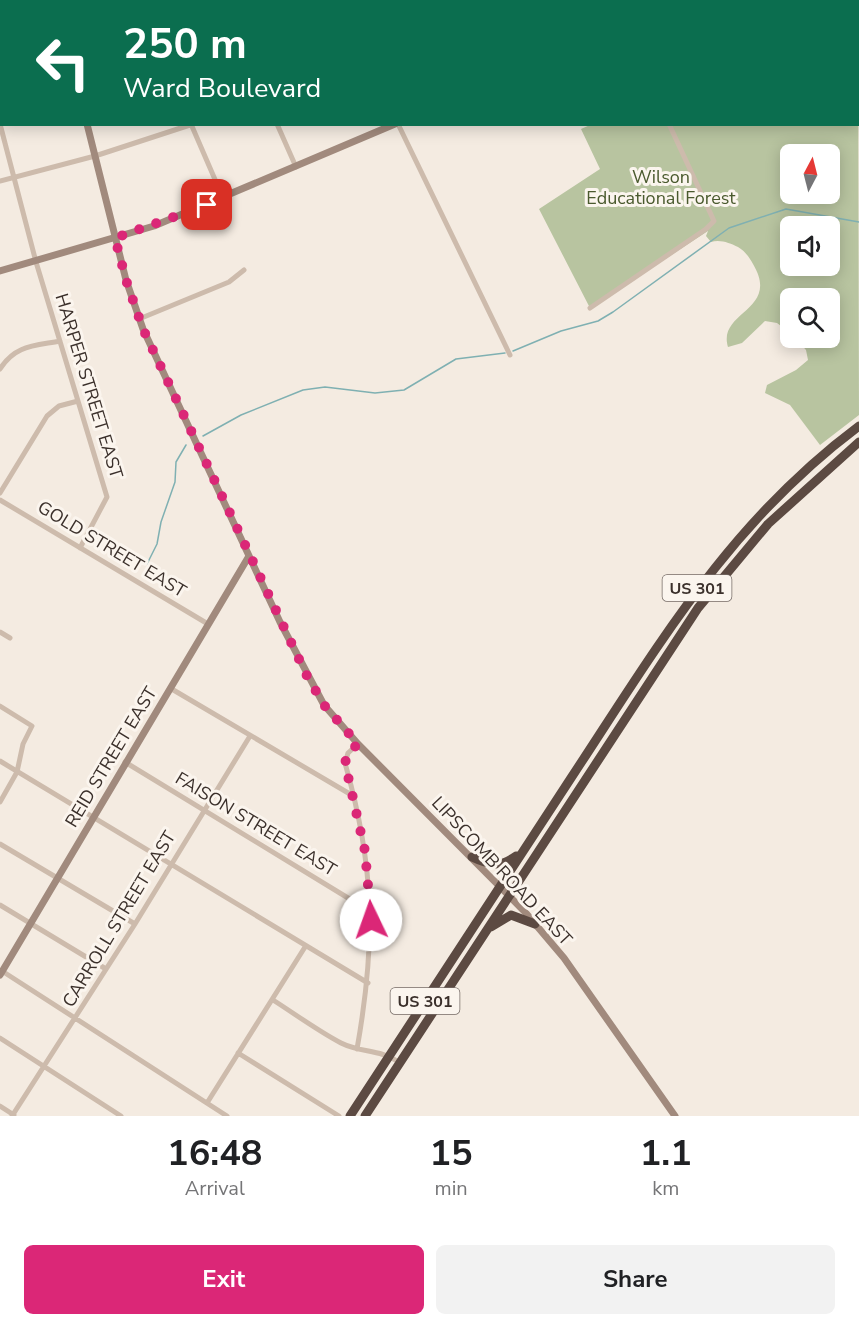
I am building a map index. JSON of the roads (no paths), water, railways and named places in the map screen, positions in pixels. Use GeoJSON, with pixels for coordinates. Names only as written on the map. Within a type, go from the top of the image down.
{"type":"FeatureCollection","features":[{"type":"Feature","properties":{"kind":"highway","name":"US 301"},"geometry":{"type":"LineString","coordinates":[[350,1116],[522,851],[708,573],[735,541],[791,484],[859,426]]}},
{"type":"Feature","properties":{"kind":"highway","name":"US 301"},"geometry":{"type":"LineString","coordinates":[[365,1116],[718,581],[768,524],[859,442]]}},
{"type":"Feature","properties":{"kind":"highway"},"geometry":{"type":"LineString","coordinates":[[472,857],[498,865],[507,863],[522,851]]}},
{"type":"Feature","properties":{"kind":"highway"},"geometry":{"type":"LineString","coordinates":[[483,934],[509,915],[520,916],[535,924]]}},
{"type":"Feature","properties":{"kind":"main road","name":"LIPSCOMB ROAD EAST"},"geometry":{"type":"LineString","coordinates":[[88,126],[115,238],[139,319],[170,391],[249,556],[307,676],[324,705],[358,744],[500,885],[535,924],[564,958],[675,1116]]}},
{"type":"Feature","properties":{"kind":"main road"},"geometry":{"type":"LineString","coordinates":[[0,271],[115,238],[223,198],[392,126]]}},
{"type":"Feature","properties":{"kind":"main road","name":"REID STREET EAST"},"geometry":{"type":"LineString","coordinates":[[1,973],[249,556]]}},
{"type":"Feature","properties":{"kind":"street","name":"HARPER STREET EAST"},"geometry":{"type":"LineString","coordinates":[[1,126],[36,262],[107,497],[80,548]]}},
{"type":"Feature","properties":{"kind":"street"},"geometry":{"type":"LineString","coordinates":[[0,181],[95,156],[189,126]]}},
{"type":"Feature","properties":{"kind":"street"},"geometry":{"type":"LineString","coordinates":[[192,126],[223,198]]}},
{"type":"Feature","properties":{"kind":"street"},"geometry":{"type":"LineString","coordinates":[[279,126],[296,167]]}},
{"type":"Feature","properties":{"kind":"street"},"geometry":{"type":"LineString","coordinates":[[398,126],[510,355]]}},
{"type":"Feature","properties":{"kind":"street"},"geometry":{"type":"LineString","coordinates":[[590,308],[706,229],[714,220],[670,126]]}},
{"type":"Feature","properties":{"kind":"street"},"geometry":{"type":"LineString","coordinates":[[139,319],[229,282],[244,270]]}},
{"type":"Feature","properties":{"kind":"street"},"geometry":{"type":"LineString","coordinates":[[0,369],[9,355],[16,351],[60,341]]}},
{"type":"Feature","properties":{"kind":"street"},"geometry":{"type":"LineString","coordinates":[[0,493],[46,416],[59,406],[78,401]]}},
{"type":"Feature","properties":{"kind":"street","name":"GOLD STREET EAST"},"geometry":{"type":"LineString","coordinates":[[0,500],[208,624]]}},
{"type":"Feature","properties":{"kind":"street"},"geometry":{"type":"LineString","coordinates":[[0,632],[10,638]]}},
{"type":"Feature","properties":{"kind":"street"},"geometry":{"type":"LineString","coordinates":[[170,688],[355,797]]}},
{"type":"Feature","properties":{"kind":"street"},"geometry":{"type":"LineString","coordinates":[[0,706],[32,726],[22,748],[17,772],[0,802]]}},
{"type":"Feature","properties":{"kind":"street","name":"CARROLL STREET EAST"},"geometry":{"type":"LineString","coordinates":[[13,1116],[135,924],[202,810],[250,736]]}},
{"type":"Feature","properties":{"kind":"street"},"geometry":{"type":"LineString","coordinates":[[357,1049],[368,983],[371,912],[368,867],[346,757],[358,744]]}},
{"type":"Feature","properties":{"kind":"street"},"geometry":{"type":"LineString","coordinates":[[0,761],[170,866],[368,983]]}},
{"type":"Feature","properties":{"kind":"street","name":"FAISON STREET EAST"},"geometry":{"type":"LineString","coordinates":[[125,762],[371,912]]}},
{"type":"Feature","properties":{"kind":"street"},"geometry":{"type":"LineString","coordinates":[[0,844],[135,924]]}},
{"type":"Feature","properties":{"kind":"street"},"geometry":{"type":"LineString","coordinates":[[0,905],[106,969]]}},
{"type":"Feature","properties":{"kind":"street"},"geometry":{"type":"LineString","coordinates":[[207,1103],[305,947]]}},
{"type":"Feature","properties":{"kind":"street"},"geometry":{"type":"LineString","coordinates":[[1,973],[227,1116]]}},
{"type":"Feature","properties":{"kind":"street"},"geometry":{"type":"LineString","coordinates":[[273,1000],[342,1043],[357,1049],[378,1052],[399,1062]]}},
{"type":"Feature","properties":{"kind":"street"},"geometry":{"type":"LineString","coordinates":[[0,1038],[114,1114],[121,1116]]}},
{"type":"Feature","properties":{"kind":"street"},"geometry":{"type":"LineString","coordinates":[[238,1053],[339,1116]]}},
{"type":"Feature","properties":{"kind":"street"},"geometry":{"type":"LineString","coordinates":[[0,1106],[13,1116]]}},
{"type":"Feature","properties":{"kind":"waterway"},"geometry":{"type":"LineString","coordinates":[[513,351],[561,331],[598,321],[729,228],[786,209],[859,222]]}},
{"type":"Feature","properties":{"kind":"waterway"},"geometry":{"type":"LineString","coordinates":[[203,436],[241,415],[303,390],[325,387],[375,393],[404,390],[456,359],[505,353]]}},
{"type":"Feature","properties":{"kind":"waterway"},"geometry":{"type":"LineString","coordinates":[[147,564],[157,544],[161,522],[175,482],[176,462],[186,445]]}},
{"type":"Feature","properties":{"kind":"park label","name":"Wilson Educational Forest"},"geometry":{"type":"Point","coordinates":[661,187]}}]}
